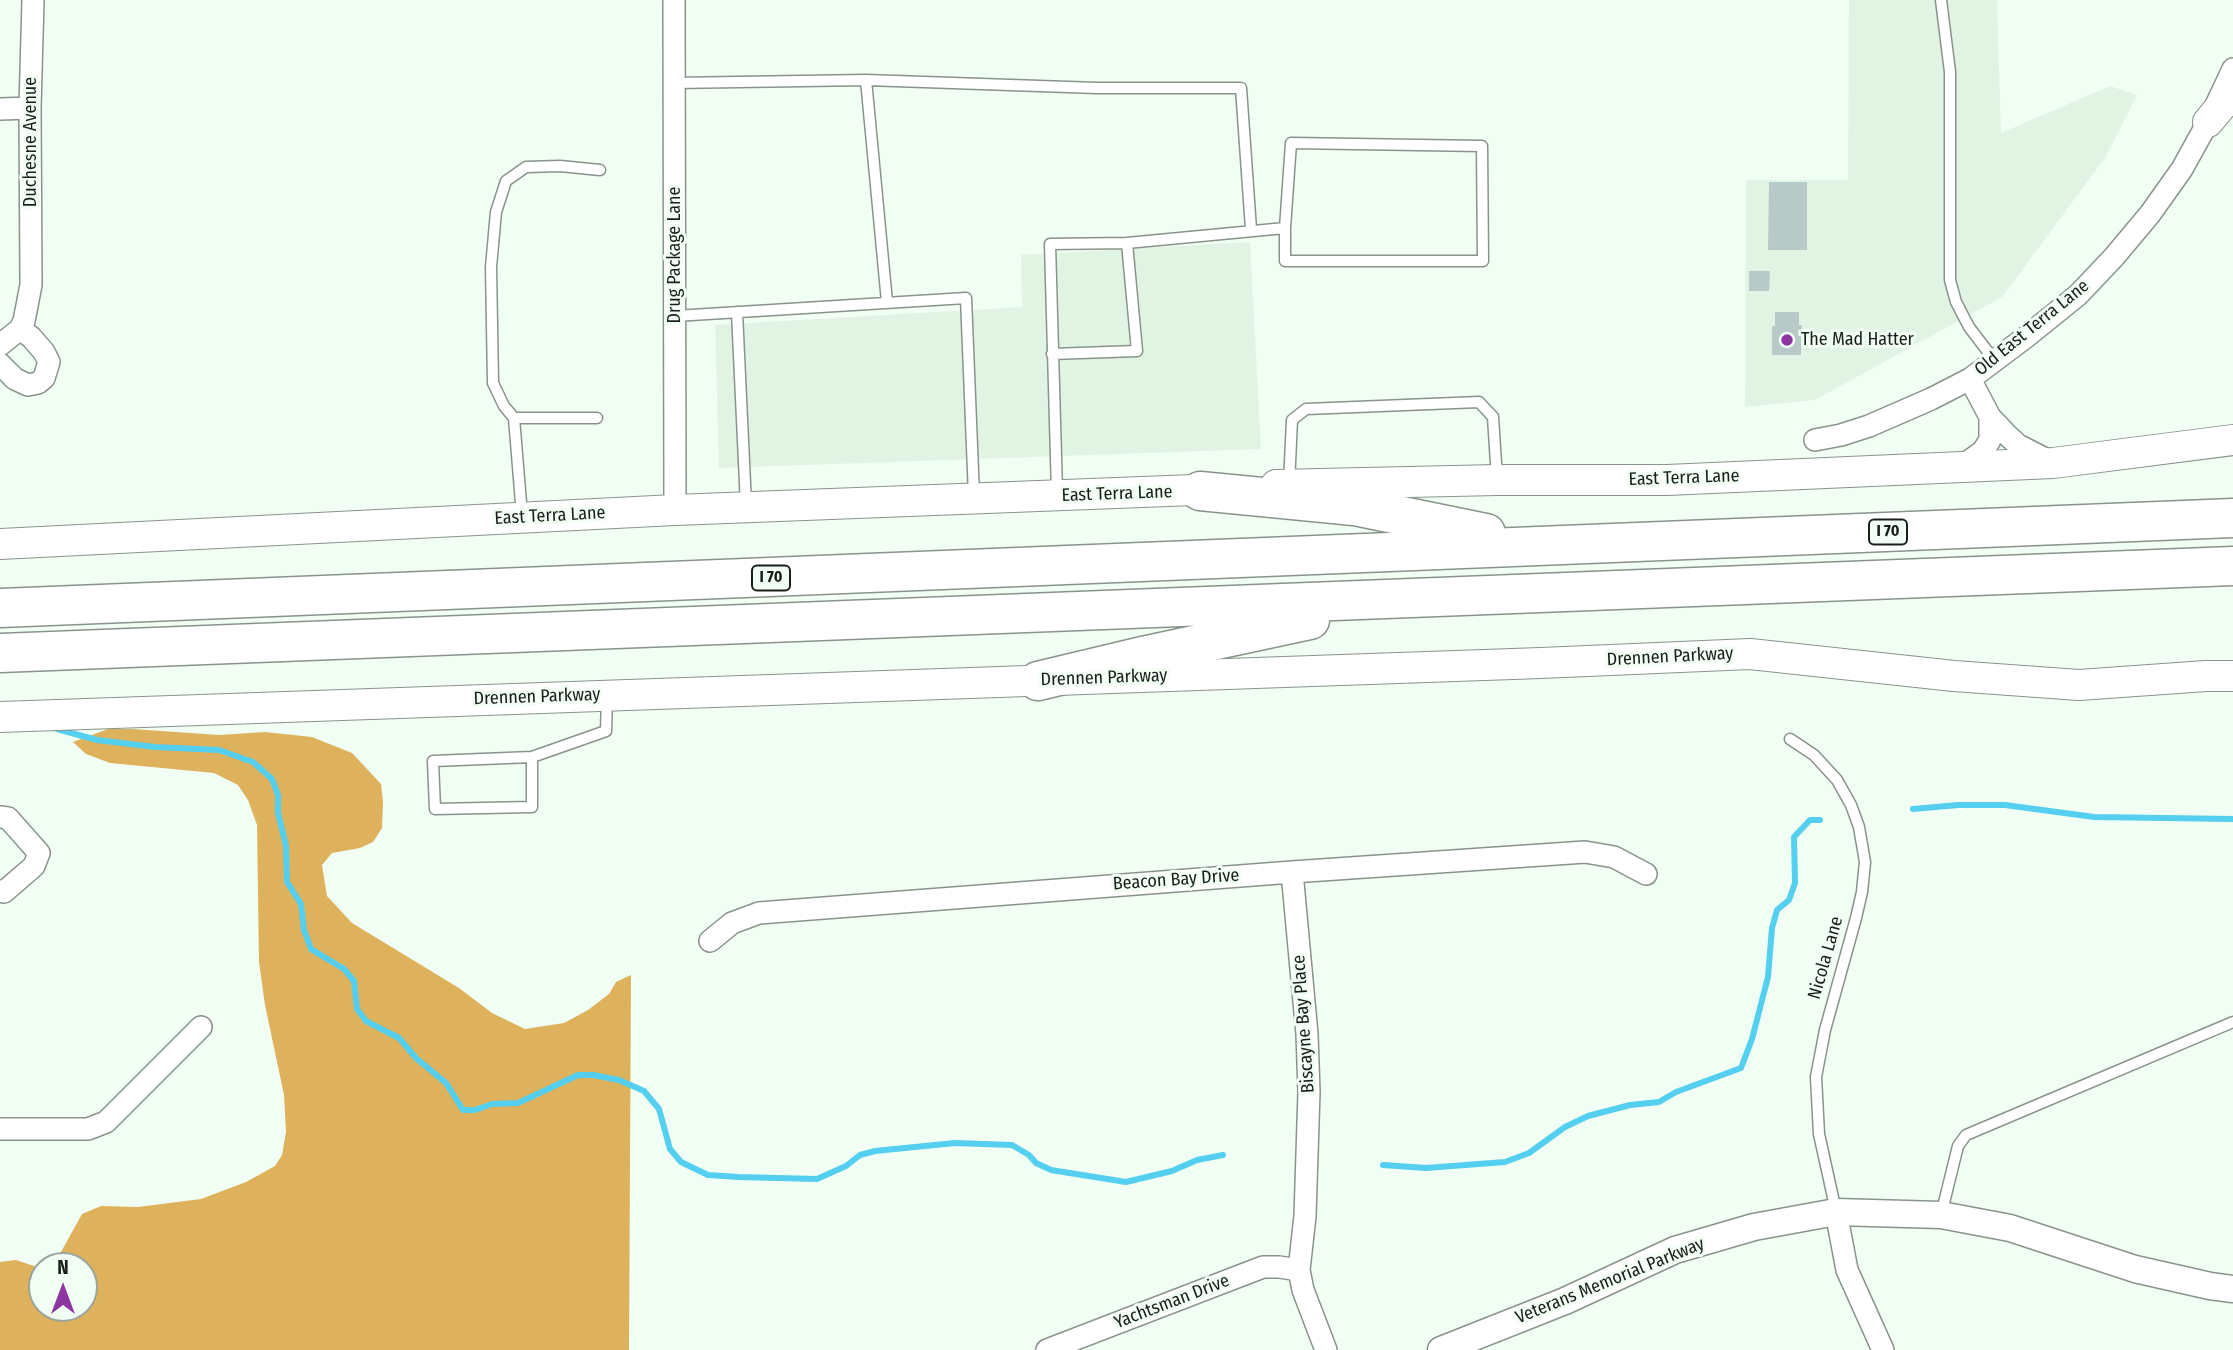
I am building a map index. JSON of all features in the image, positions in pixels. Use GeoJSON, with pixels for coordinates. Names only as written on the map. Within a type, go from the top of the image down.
{"type":"FeatureCollection","features":[{"type":"Feature","properties":{"kind":"highway"},"geometry":{"type":"LineString","coordinates":[[1200,491],[1354,506],[1542,544]]}},
{"type":"Feature","properties":{"kind":"highway","name":"I 70"},"geometry":{"type":"LineString","coordinates":[[0,608],[2233,518]]}},
{"type":"Feature","properties":{"kind":"highway"},"geometry":{"type":"LineString","coordinates":[[0,653],[2233,566]]}},
{"type":"Feature","properties":{"kind":"highway"},"geometry":{"type":"LineString","coordinates":[[1038,681],[1147,654],[1418,598]]}},
{"type":"Feature","properties":{"kind":"main road"},"geometry":{"type":"LineString","coordinates":[[2208,121],[2233,92]]}},
{"type":"Feature","properties":{"kind":"main road","name":"East Terra Lane"},"geometry":{"type":"LineString","coordinates":[[0,544],[676,510],[1200,491],[1289,484],[1667,480],[2053,463],[2233,440]]}},
{"type":"Feature","properties":{"kind":"main road","name":"Drennen Parkway"},"geometry":{"type":"LineString","coordinates":[[0,717],[1750,654],[1955,676],[2079,685],[2224,674]]}},
{"type":"Feature","properties":{"kind":"street","name":"Duchesne Avenue"},"geometry":{"type":"LineString","coordinates":[[20,329],[31,285],[30,108],[33,0]]}},
{"type":"Feature","properties":{"kind":"street","name":"Drug Package Lane"},"geometry":{"type":"LineString","coordinates":[[674,0],[676,510]]}},
{"type":"Feature","properties":{"kind":"street","name":"Old East Terra Lane"},"geometry":{"type":"LineString","coordinates":[[1815,440],[1869,426],[1970,379],[2078,295],[2150,214],[2182,169],[2233,69]]}},
{"type":"Feature","properties":{"kind":"street"},"geometry":{"type":"LineString","coordinates":[[0,109],[30,108]]}},
{"type":"Feature","properties":{"kind":"street"},"geometry":{"type":"LineString","coordinates":[[0,345],[20,329],[31,337],[49,362],[44,378],[29,385],[15,379],[0,365]]}},
{"type":"Feature","properties":{"kind":"street"},"geometry":{"type":"LineString","coordinates":[[1970,379],[1990,417],[2018,445],[2053,463]]}},
{"type":"Feature","properties":{"kind":"street"},"geometry":{"type":"LineString","coordinates":[[1961,467],[1983,451],[1990,440],[1990,417]]}},
{"type":"Feature","properties":{"kind":"street"},"geometry":{"type":"LineString","coordinates":[[0,817],[8,818],[38,853],[34,866],[4,892],[0,891]]}},
{"type":"Feature","properties":{"kind":"street","name":"Beacon Bay Drive"},"geometry":{"type":"LineString","coordinates":[[710,941],[732,923],[758,913],[1292,872],[1584,852],[1614,858],[1646,874]]}},
{"type":"Feature","properties":{"kind":"street","name":"Biscayne Bay Place"},"geometry":{"type":"LineString","coordinates":[[1292,872],[1307,1034],[1309,1092],[1305,1216],[1299,1270]]}},
{"type":"Feature","properties":{"kind":"street"},"geometry":{"type":"LineString","coordinates":[[0,1129],[88,1129],[106,1122],[201,1027]]}},
{"type":"Feature","properties":{"kind":"street"},"geometry":{"type":"LineString","coordinates":[[1836,1212],[1847,1270],[1883,1350]]}},
{"type":"Feature","properties":{"kind":"street","name":"Veterans Memorial Parkway"},"geometry":{"type":"LineString","coordinates":[[1441,1350],[1565,1301],[1675,1250],[1754,1227],[1836,1212],[1941,1215],[2010,1228],[2135,1269],[2233,1289]]}},
{"type":"Feature","properties":{"kind":"street","name":"Yachtsman Drive"},"geometry":{"type":"LineString","coordinates":[[1047,1350],[1264,1267],[1299,1270]]}},
{"type":"Feature","properties":{"kind":"street"},"geometry":{"type":"LineString","coordinates":[[1299,1270],[1303,1290],[1326,1350]]}},
{"type":"Feature","properties":{"kind":"lane"},"geometry":{"type":"LineString","coordinates":[[1941,0],[1950,72],[1950,280],[1955,302],[1969,327],[1995,361]]}},
{"type":"Feature","properties":{"kind":"lane"},"geometry":{"type":"LineString","coordinates":[[674,83],[866,80],[1097,88],[1241,88],[1251,229]]}},
{"type":"Feature","properties":{"kind":"lane"},"geometry":{"type":"LineString","coordinates":[[866,80],[887,302]]}},
{"type":"Feature","properties":{"kind":"lane"},"geometry":{"type":"LineString","coordinates":[[1291,143],[1482,146],[1483,261],[1285,261],[1285,228],[1291,143]]}},
{"type":"Feature","properties":{"kind":"lane"},"geometry":{"type":"LineString","coordinates":[[522,518],[514,418],[504,406],[493,383],[491,267],[496,212],[506,181],[526,167],[560,166],[600,170]]}},
{"type":"Feature","properties":{"kind":"lane"},"geometry":{"type":"LineString","coordinates":[[1057,496],[1050,244],[1127,243],[1251,229],[1285,228]]}},
{"type":"Feature","properties":{"kind":"lane"},"geometry":{"type":"LineString","coordinates":[[1052,354],[1137,351],[1127,243]]}},
{"type":"Feature","properties":{"kind":"lane"},"geometry":{"type":"LineString","coordinates":[[675,316],[966,298],[974,499]]}},
{"type":"Feature","properties":{"kind":"lane"},"geometry":{"type":"LineString","coordinates":[[737,312],[746,507]]}},
{"type":"Feature","properties":{"kind":"lane"},"geometry":{"type":"LineString","coordinates":[[1289,484],[1292,420],[1306,409],[1479,402],[1493,417],[1497,480]]}},
{"type":"Feature","properties":{"kind":"lane"},"geometry":{"type":"LineString","coordinates":[[514,418],[597,418]]}},
{"type":"Feature","properties":{"kind":"lane"},"geometry":{"type":"LineString","coordinates":[[532,757],[532,807],[435,809],[433,761],[532,757],[606,731],[608,695]]}},
{"type":"Feature","properties":{"kind":"lane","name":"Nicola Lane"},"geometry":{"type":"LineString","coordinates":[[1790,739],[1814,755],[1837,780],[1859,827],[1865,862],[1859,905],[1825,1030],[1816,1077],[1818,1135],[1836,1212]]}},
{"type":"Feature","properties":{"kind":"lane"},"geometry":{"type":"LineString","coordinates":[[1941,1215],[1958,1146],[1966,1135],[2233,1022]]}},
{"type":"Feature","properties":{"kind":"shaded area"},"geometry":{"type":"Polygon","coordinates":[[[1849,0],[1997,0],[2001,133],[2110,86],[2137,95],[2105,158],[2002,297],[1815,400],[1745,407],[1746,180],[1848,180],[1849,0]]]}},
{"type":"Feature","properties":{"kind":"shaded area"},"geometry":{"type":"Polygon","coordinates":[[[1250,242],[1261,449],[719,468],[715,325],[1022,307],[1021,255],[1250,242]]]}},
{"type":"Feature","properties":{"kind":"shaded area"},"geometry":{"type":"Polygon","coordinates":[[[108,729],[219,735],[265,732],[312,737],[352,753],[381,784],[383,802],[382,828],[373,842],[360,848],[332,853],[322,865],[327,896],[352,923],[459,988],[492,1013],[525,1029],[564,1023],[588,1010],[609,994],[616,982],[631,975],[629,1350],[0,1350],[0,1262],[16,1260],[28,1264],[28,1322],[98,1322],[98,1252],[61,1252],[82,1214],[101,1206],[138,1207],[201,1199],[246,1182],[275,1166],[282,1155],[286,1132],[284,1095],[259,962],[257,825],[248,800],[238,785],[214,773],[110,763],[86,754],[73,742],[108,729]]]}},
{"type":"Feature","properties":{"kind":"building"},"geometry":{"type":"Polygon","coordinates":[[[1769,182],[1807,182],[1807,250],[1768,250],[1769,182]]]}},
{"type":"Feature","properties":{"kind":"building"},"geometry":{"type":"Polygon","coordinates":[[[1749,271],[1770,271],[1769,291],[1749,291],[1749,271]]]}},
{"type":"Feature","properties":{"kind":"building","name":"The Mad Hatter"},"geometry":{"type":"Polygon","coordinates":[[[1775,312],[1799,312],[1799,325],[1802,325],[1801,355],[1772,355],[1775,312]]]}},
{"type":"Feature","properties":{"kind":"waterway"},"geometry":{"type":"LineString","coordinates":[[57,729],[97,740],[155,747],[219,750],[253,762],[272,779],[278,795],[278,813],[286,846],[287,882],[301,904],[304,930],[311,949],[344,969],[354,981],[357,1009],[366,1021],[399,1038],[416,1058],[446,1083],[463,1110],[475,1110],[492,1104],[518,1103],[578,1075],[619,1080],[644,1091],[659,1109],[670,1149],[681,1162],[708,1175],[738,1177],[817,1179],[846,1166],[860,1155],[875,1151],[955,1143],[1012,1145],[1029,1155],[1036,1163],[1051,1170],[1126,1182],[1172,1171],[1197,1160],[1223,1155]]}},
{"type":"Feature","properties":{"kind":"waterway"},"geometry":{"type":"LineString","coordinates":[[1913,809],[2005,805],[2094,817],[2233,819]]}},
{"type":"Feature","properties":{"kind":"waterway"},"geometry":{"type":"LineString","coordinates":[[1383,1165],[1426,1168],[1505,1162],[1529,1153],[1565,1127],[1588,1116],[1630,1105],[1659,1102],[1676,1092],[1741,1068],[1752,1039],[1768,977],[1772,928],[1777,910],[1789,900],[1795,883],[1794,837],[1810,820],[1820,820]]}},
{"type":"Feature","properties":{"kind":"place","name":"The Mad Hatter"},"geometry":{"type":"Point","coordinates":[1787,340]}}]}
